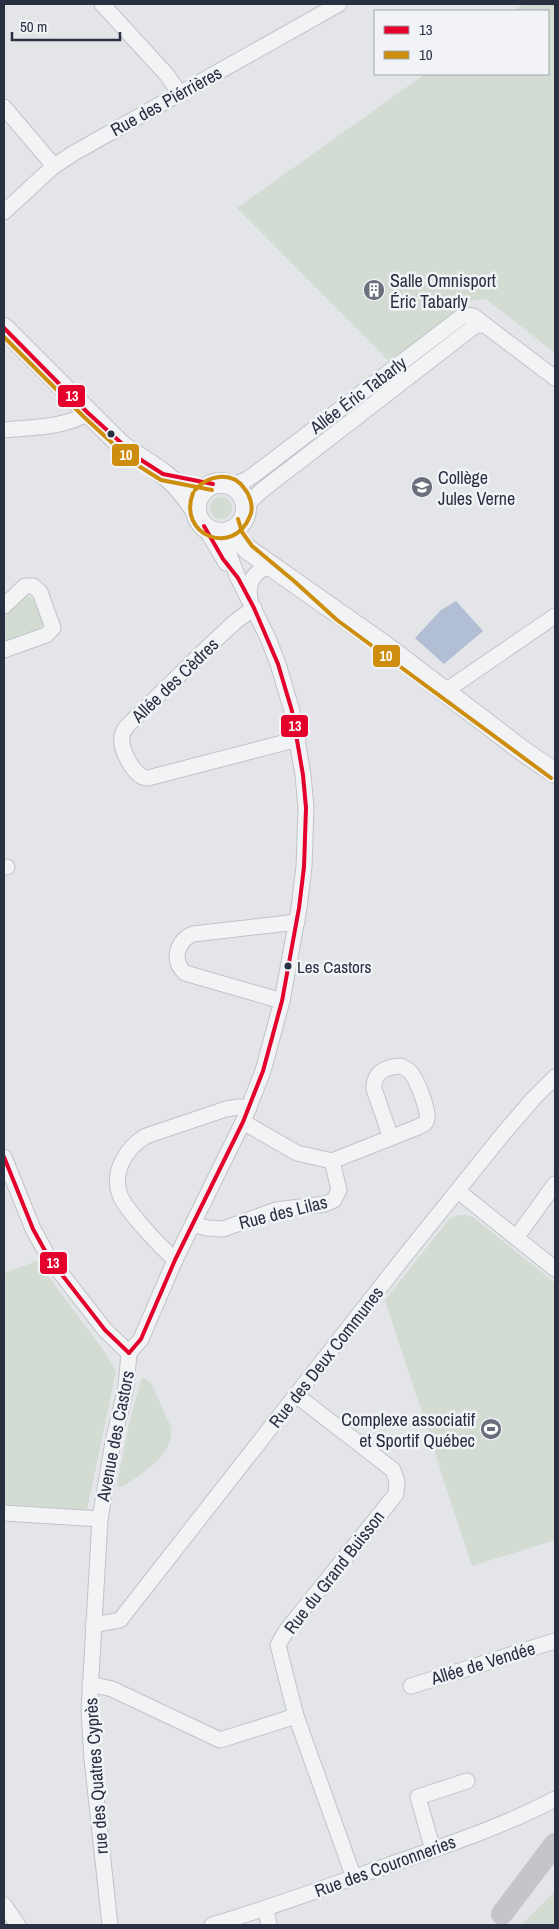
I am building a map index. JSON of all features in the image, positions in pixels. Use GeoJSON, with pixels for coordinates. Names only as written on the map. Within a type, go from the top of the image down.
{"type":"FeatureCollection","features":[{"type":"Feature","properties":{"kind":"main road"},"geometry":{"type":"LineString","coordinates":[[497,1920],[555,1844]]}},
{"type":"Feature","properties":{"kind":"main road"},"geometry":{"type":"LineString","coordinates":[[497,1920],[555,1866]]}},
{"type":"Feature","properties":{"kind":"street"},"geometry":{"type":"LineString","coordinates":[[102,4],[167,75],[180,94]]}},
{"type":"Feature","properties":{"kind":"street","name":"Rue des Piérrières"},"geometry":{"type":"LineString","coordinates":[[4,212],[54,166],[339,4]]}},
{"type":"Feature","properties":{"kind":"street"},"geometry":{"type":"LineString","coordinates":[[4,107],[54,166]]}},
{"type":"Feature","properties":{"kind":"street","name":"Allée Éric Tabarly"},"geometry":{"type":"LineString","coordinates":[[222,485],[246,480],[255,474],[460,317],[470,315],[555,378]]}},
{"type":"Feature","properties":{"kind":"street","name":"Allée Éric Tabarly"},"geometry":{"type":"LineString","coordinates":[[236,522],[261,491],[476,325],[485,326]]}},
{"type":"Feature","properties":{"kind":"street"},"geometry":{"type":"LineString","coordinates":[[4,328],[88,413],[133,454],[163,474],[180,489],[200,518],[213,531],[236,522]]}},
{"type":"Feature","properties":{"kind":"street"},"geometry":{"type":"LineString","coordinates":[[4,430],[67,423],[78,420],[88,413]]}},
{"type":"Feature","properties":{"kind":"street"},"geometry":{"type":"LineString","coordinates":[[163,474],[222,485],[241,494],[236,522],[246,549],[341,615],[555,773]]}},
{"type":"Feature","properties":{"kind":"street"},"geometry":{"type":"LineString","coordinates":[[200,518],[199,495],[204,490],[222,485]]}},
{"type":"Feature","properties":{"kind":"street","name":"Avenue des Castors"},"geometry":{"type":"LineString","coordinates":[[200,518],[223,559],[238,578]]}},
{"type":"Feature","properties":{"kind":"street"},"geometry":{"type":"LineString","coordinates":[[236,522],[248,529],[256,542],[298,576],[341,615]]}},
{"type":"Feature","properties":{"kind":"street","name":"Avenue des Castors"},"geometry":{"type":"LineString","coordinates":[[93,1626],[100,1519],[113,1442],[126,1387],[129,1353],[141,1339],[175,1260],[246,1115],[263,1071],[282,1001],[297,922],[304,867],[306,808],[298,739],[278,664],[252,604],[238,578],[226,547],[236,522]]}},
{"type":"Feature","properties":{"kind":"street"},"geometry":{"type":"LineString","coordinates":[[252,604],[248,592],[251,580],[259,570],[271,567]]}},
{"type":"Feature","properties":{"kind":"street"},"geometry":{"type":"LineString","coordinates":[[4,606],[25,586],[33,586],[40,592],[52,628],[46,635],[4,650]]}},
{"type":"Feature","properties":{"kind":"street","name":"Allée des Cèdres"},"geometry":{"type":"LineString","coordinates":[[252,604],[127,726],[122,740],[130,765],[139,776],[148,778],[298,739]]}},
{"type":"Feature","properties":{"kind":"street"},"geometry":{"type":"LineString","coordinates":[[444,692],[555,616]]}},
{"type":"Feature","properties":{"kind":"street"},"geometry":{"type":"LineString","coordinates":[[282,1001],[185,972],[178,965],[177,953],[182,940],[192,934],[297,922]]}},
{"type":"Feature","properties":{"kind":"street"},"geometry":{"type":"LineString","coordinates":[[175,1260],[159,1245],[123,1201],[118,1185],[122,1161],[135,1142],[146,1136],[226,1109],[239,1107],[246,1115],[297,1153],[332,1161],[418,1128],[427,1120],[427,1113],[413,1076],[401,1066],[394,1066],[380,1072],[375,1078],[374,1083],[374,1089],[391,1138]]}},
{"type":"Feature","properties":{"kind":"street","name":"Rue des Deux Communes"},"geometry":{"type":"LineString","coordinates":[[93,1626],[120,1620],[509,1127],[555,1077]]}},
{"type":"Feature","properties":{"kind":"street"},"geometry":{"type":"LineString","coordinates":[[4,1157],[33,1229],[49,1258],[105,1330],[129,1353]]}},
{"type":"Feature","properties":{"kind":"street","name":"Rue des Lilas"},"geometry":{"type":"LineString","coordinates":[[193,1224],[207,1228],[223,1228],[276,1210],[330,1203],[334,1200],[339,1190],[332,1161]]}},
{"type":"Feature","properties":{"kind":"street"},"geometry":{"type":"LineString","coordinates":[[516,1238],[555,1184]]}},
{"type":"Feature","properties":{"kind":"street"},"geometry":{"type":"LineString","coordinates":[[458,1191],[555,1269]]}},
{"type":"Feature","properties":{"kind":"street","name":"Rue du Grand Buisson"},"geometry":{"type":"LineString","coordinates":[[296,1395],[393,1470],[397,1482],[396,1494],[286,1631],[278,1645],[296,1716],[354,1878]]}},
{"type":"Feature","properties":{"kind":"street"},"geometry":{"type":"LineString","coordinates":[[4,1513],[100,1519]]}},
{"type":"Feature","properties":{"kind":"street","name":"rue des Quatres Cyprès"},"geometry":{"type":"LineString","coordinates":[[93,1626],[89,1711],[92,1759],[110,1925]]}},
{"type":"Feature","properties":{"kind":"street","name":"Allée de Vendée"},"geometry":{"type":"LineString","coordinates":[[411,1686],[555,1641]]}},
{"type":"Feature","properties":{"kind":"street"},"geometry":{"type":"LineString","coordinates":[[90,1684],[112,1689],[220,1740],[296,1716]]}},
{"type":"Feature","properties":{"kind":"street"},"geometry":{"type":"LineString","coordinates":[[433,1850],[418,1797],[467,1781]]}},
{"type":"Feature","properties":{"kind":"street","name":"Rue des Couronneries"},"geometry":{"type":"LineString","coordinates":[[212,1925],[266,1909],[433,1850],[555,1799]]}},
{"type":"Feature","properties":{"kind":"street"},"geometry":{"type":"LineString","coordinates":[[4,1905],[18,1925]]}},
{"type":"Feature","properties":{"kind":"street"},"geometry":{"type":"LineString","coordinates":[[266,1909],[269,1925]]}},
{"type":"Feature","properties":{"kind":"shaded area"},"geometry":{"type":"Polygon","coordinates":[[[523,4],[555,4],[555,353],[486,299],[471,301],[391,363],[237,208],[424,75],[549,75],[549,10],[514,10],[523,4]]]}},
{"type":"Feature","properties":{"kind":"shaded area"},"geometry":{"type":"Polygon","coordinates":[[[221,497],[229,500],[232,508],[229,516],[221,519],[213,516],[210,508],[213,500],[221,497]]]}},
{"type":"Feature","properties":{"kind":"shaded area"},"geometry":{"type":"Polygon","coordinates":[[[29,596],[39,608],[43,624],[38,630],[4,642],[4,616],[22,598],[29,596]]]}},
{"type":"Feature","properties":{"kind":"shaded area","name":"Complexe associatif et Sportif Québec"},"geometry":{"type":"Polygon","coordinates":[[[458,1215],[473,1217],[555,1283],[555,1540],[472,1566],[385,1300],[450,1218],[458,1215]]]}},
{"type":"Feature","properties":{"kind":"shaded area"},"geometry":{"type":"Polygon","coordinates":[[[37,1261],[106,1354],[116,1371],[87,1510],[4,1504],[4,1273],[37,1261]]]}},
{"type":"Feature","properties":{"kind":"shaded area"},"geometry":{"type":"Polygon","coordinates":[[[143,1378],[151,1383],[171,1427],[171,1437],[168,1447],[156,1463],[122,1487],[119,1487],[117,1484],[129,1424],[143,1378]]]}},
{"type":"Feature","properties":{"kind":"shaded area"},"geometry":{"type":"Polygon","coordinates":[[[555,1891],[555,1925],[521,1925],[555,1891]]]}},
{"type":"Feature","properties":{"kind":"water"},"geometry":{"type":"Polygon","coordinates":[[[456,601],[483,631],[444,664],[415,638],[441,610],[456,601]]]}},
{"type":"Feature","properties":{"kind":"transit line","name":"13"},"geometry":{"type":"LineString","coordinates":[[4,328],[88,413],[138,458],[163,474],[213,484]]}},
{"type":"Feature","properties":{"kind":"transit line","name":"10"},"geometry":{"type":"LineString","coordinates":[[4,337],[84,417],[134,463],[161,480],[212,490]]}},
{"type":"Feature","properties":{"kind":"transit line","name":"10"},"geometry":{"type":"LineString","coordinates":[[193,493],[190,508],[193,520],[200,530],[209,536],[220,538],[232,536],[242,529],[250,516],[251,501],[248,494],[239,482],[233,479],[226,477],[212,478],[195,490]]}},
{"type":"Feature","properties":{"kind":"transit line","name":"10"},"geometry":{"type":"LineString","coordinates":[[238,519],[242,532],[252,546],[337,620],[551,778]]}},
{"type":"Feature","properties":{"kind":"transit line","name":"13"},"geometry":{"type":"LineString","coordinates":[[129,1353],[141,1339],[175,1260],[243,1122],[263,1071],[282,1001],[299,908],[304,867],[306,808],[303,775],[292,711],[278,664],[254,608],[238,578],[223,559],[204,526]]}},
{"type":"Feature","properties":{"kind":"transit line","name":"13"},"geometry":{"type":"LineString","coordinates":[[4,1157],[33,1229],[49,1258],[105,1330],[129,1353]]}},
{"type":"Feature","properties":{"kind":"place","name":"Salle Omnisport Éric Tabarly"},"geometry":{"type":"Point","coordinates":[374,290]}},
{"type":"Feature","properties":{"kind":"place","name":"Collège Jules Verne"},"geometry":{"type":"Point","coordinates":[422,487]}},
{"type":"Feature","properties":{"kind":"place","name":"Les Castors"},"geometry":{"type":"Point","coordinates":[288,966]}},
{"type":"Feature","properties":{"kind":"place","name":"Complexe associatif et Sportif Québec"},"geometry":{"type":"Point","coordinates":[491,1429]}}]}
